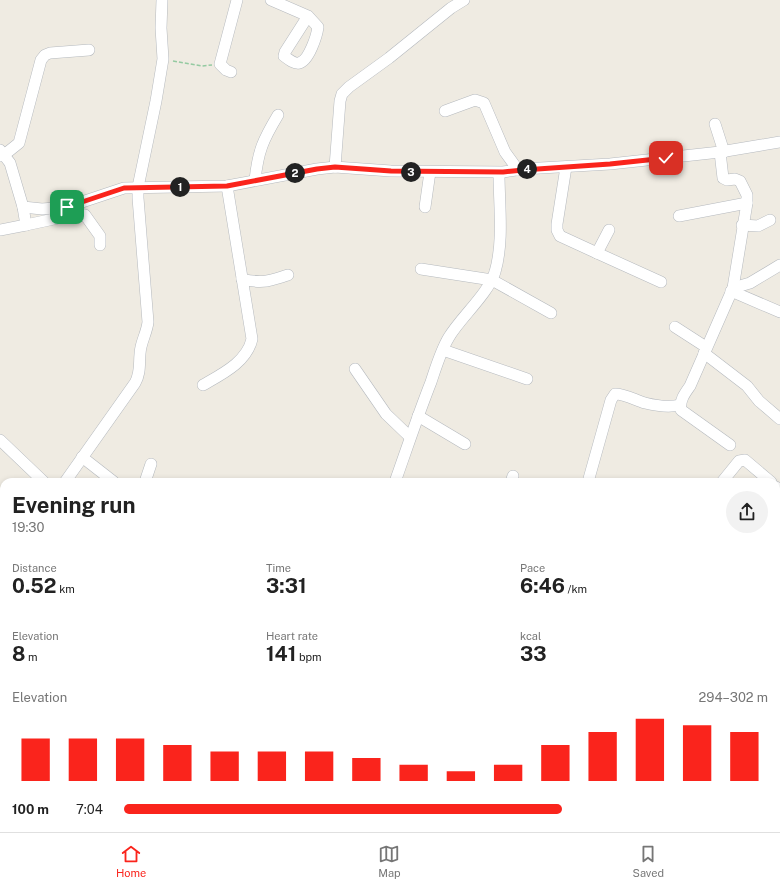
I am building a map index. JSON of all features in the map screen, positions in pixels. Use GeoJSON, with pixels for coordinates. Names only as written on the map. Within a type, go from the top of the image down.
{"type":"FeatureCollection","features":[{"type":"Feature","properties":{"kind":"street"},"geometry":{"type":"LineString","coordinates":[[72,478],[82,457],[135,382],[140,371],[141,346],[147,330],[148,322],[138,187],[163,59],[161,28],[162,0]]}},
{"type":"Feature","properties":{"kind":"street"},"geometry":{"type":"LineString","coordinates":[[231,72],[226,70],[220,64],[237,0]]}},
{"type":"Feature","properties":{"kind":"street"},"geometry":{"type":"LineString","coordinates":[[271,0],[308,16]]}},
{"type":"Feature","properties":{"kind":"street"},"geometry":{"type":"LineString","coordinates":[[335,167],[340,101],[342,94],[348,87],[389,58],[447,4],[464,0]]}},
{"type":"Feature","properties":{"kind":"street"},"geometry":{"type":"LineString","coordinates":[[26,225],[23,207],[10,163],[1,154],[19,143],[41,60],[45,55],[50,53],[89,50]]}},
{"type":"Feature","properties":{"kind":"street"},"geometry":{"type":"LineString","coordinates":[[446,111],[475,100],[484,103],[505,152],[518,170]]}},
{"type":"Feature","properties":{"kind":"street"},"geometry":{"type":"LineString","coordinates":[[255,180],[260,151],[265,137],[278,115]]}},
{"type":"Feature","properties":{"kind":"street"},"geometry":{"type":"LineString","coordinates":[[715,124],[722,152],[723,178],[727,180],[740,180],[746,195],[746,203],[732,289],[690,386],[680,405],[681,410],[730,445]]}},
{"type":"Feature","properties":{"kind":"street"},"geometry":{"type":"LineString","coordinates":[[23,207],[42,209],[67,207],[124,188],[227,186],[335,167],[391,171],[499,173],[518,170],[610,164],[722,152],[780,142]]}},
{"type":"Feature","properties":{"kind":"street"},"geometry":{"type":"LineString","coordinates":[[566,167],[556,224],[560,236],[661,282]]}},
{"type":"Feature","properties":{"kind":"street"},"geometry":{"type":"LineString","coordinates":[[425,207],[430,172]]}},
{"type":"Feature","properties":{"kind":"street"},"geometry":{"type":"LineString","coordinates":[[396,478],[410,437],[449,337],[492,280],[499,251],[500,239],[499,173]]}},
{"type":"Feature","properties":{"kind":"street"},"geometry":{"type":"LineString","coordinates":[[203,385],[232,367],[248,352],[252,339],[227,186]]}},
{"type":"Feature","properties":{"kind":"street"},"geometry":{"type":"LineString","coordinates":[[679,216],[746,203]]}},
{"type":"Feature","properties":{"kind":"street"},"geometry":{"type":"LineString","coordinates":[[0,230],[82,214],[100,236],[100,245]]}},
{"type":"Feature","properties":{"kind":"street"},"geometry":{"type":"LineString","coordinates":[[742,225],[758,226],[770,220]]}},
{"type":"Feature","properties":{"kind":"street"},"geometry":{"type":"LineString","coordinates":[[597,254],[609,230]]}},
{"type":"Feature","properties":{"kind":"street"},"geometry":{"type":"LineString","coordinates":[[732,289],[750,283],[780,265]]}},
{"type":"Feature","properties":{"kind":"street"},"geometry":{"type":"LineString","coordinates":[[420,269],[492,280],[552,312]]}},
{"type":"Feature","properties":{"kind":"street"},"geometry":{"type":"LineString","coordinates":[[242,279],[264,282],[288,275]]}},
{"type":"Feature","properties":{"kind":"street"},"geometry":{"type":"LineString","coordinates":[[732,289],[780,312]]}},
{"type":"Feature","properties":{"kind":"street"},"geometry":{"type":"LineString","coordinates":[[674,327],[705,350],[747,386],[759,401],[780,419]]}},
{"type":"Feature","properties":{"kind":"street"},"geometry":{"type":"LineString","coordinates":[[443,350],[527,379]]}},
{"type":"Feature","properties":{"kind":"street"},"geometry":{"type":"LineString","coordinates":[[356,368],[386,414],[410,437]]}},
{"type":"Feature","properties":{"kind":"street"},"geometry":{"type":"LineString","coordinates":[[589,478],[611,400],[615,394],[625,395],[646,403],[668,408],[680,405]]}},
{"type":"Feature","properties":{"kind":"street"},"geometry":{"type":"LineString","coordinates":[[418,416],[465,444]]}},
{"type":"Feature","properties":{"kind":"street"},"geometry":{"type":"LineString","coordinates":[[0,440],[40,478]]}},
{"type":"Feature","properties":{"kind":"street"},"geometry":{"type":"LineString","coordinates":[[82,457],[109,478]]}},
{"type":"Feature","properties":{"kind":"street"},"geometry":{"type":"LineString","coordinates":[[725,478],[739,461],[745,460],[766,478]]}},
{"type":"Feature","properties":{"kind":"street"},"geometry":{"type":"LineString","coordinates":[[147,478],[151,464]]}},
{"type":"Feature","properties":{"kind":"path"},"geometry":{"type":"LineString","coordinates":[[163,59],[202,66],[220,64]]}},
{"type":"Feature","properties":{"kind":"route"},"geometry":{"type":"LineString","coordinates":[[67,207],[124,188],[227,186],[335,167],[391,171],[471,173],[610,164],[666,158]]}}]}
